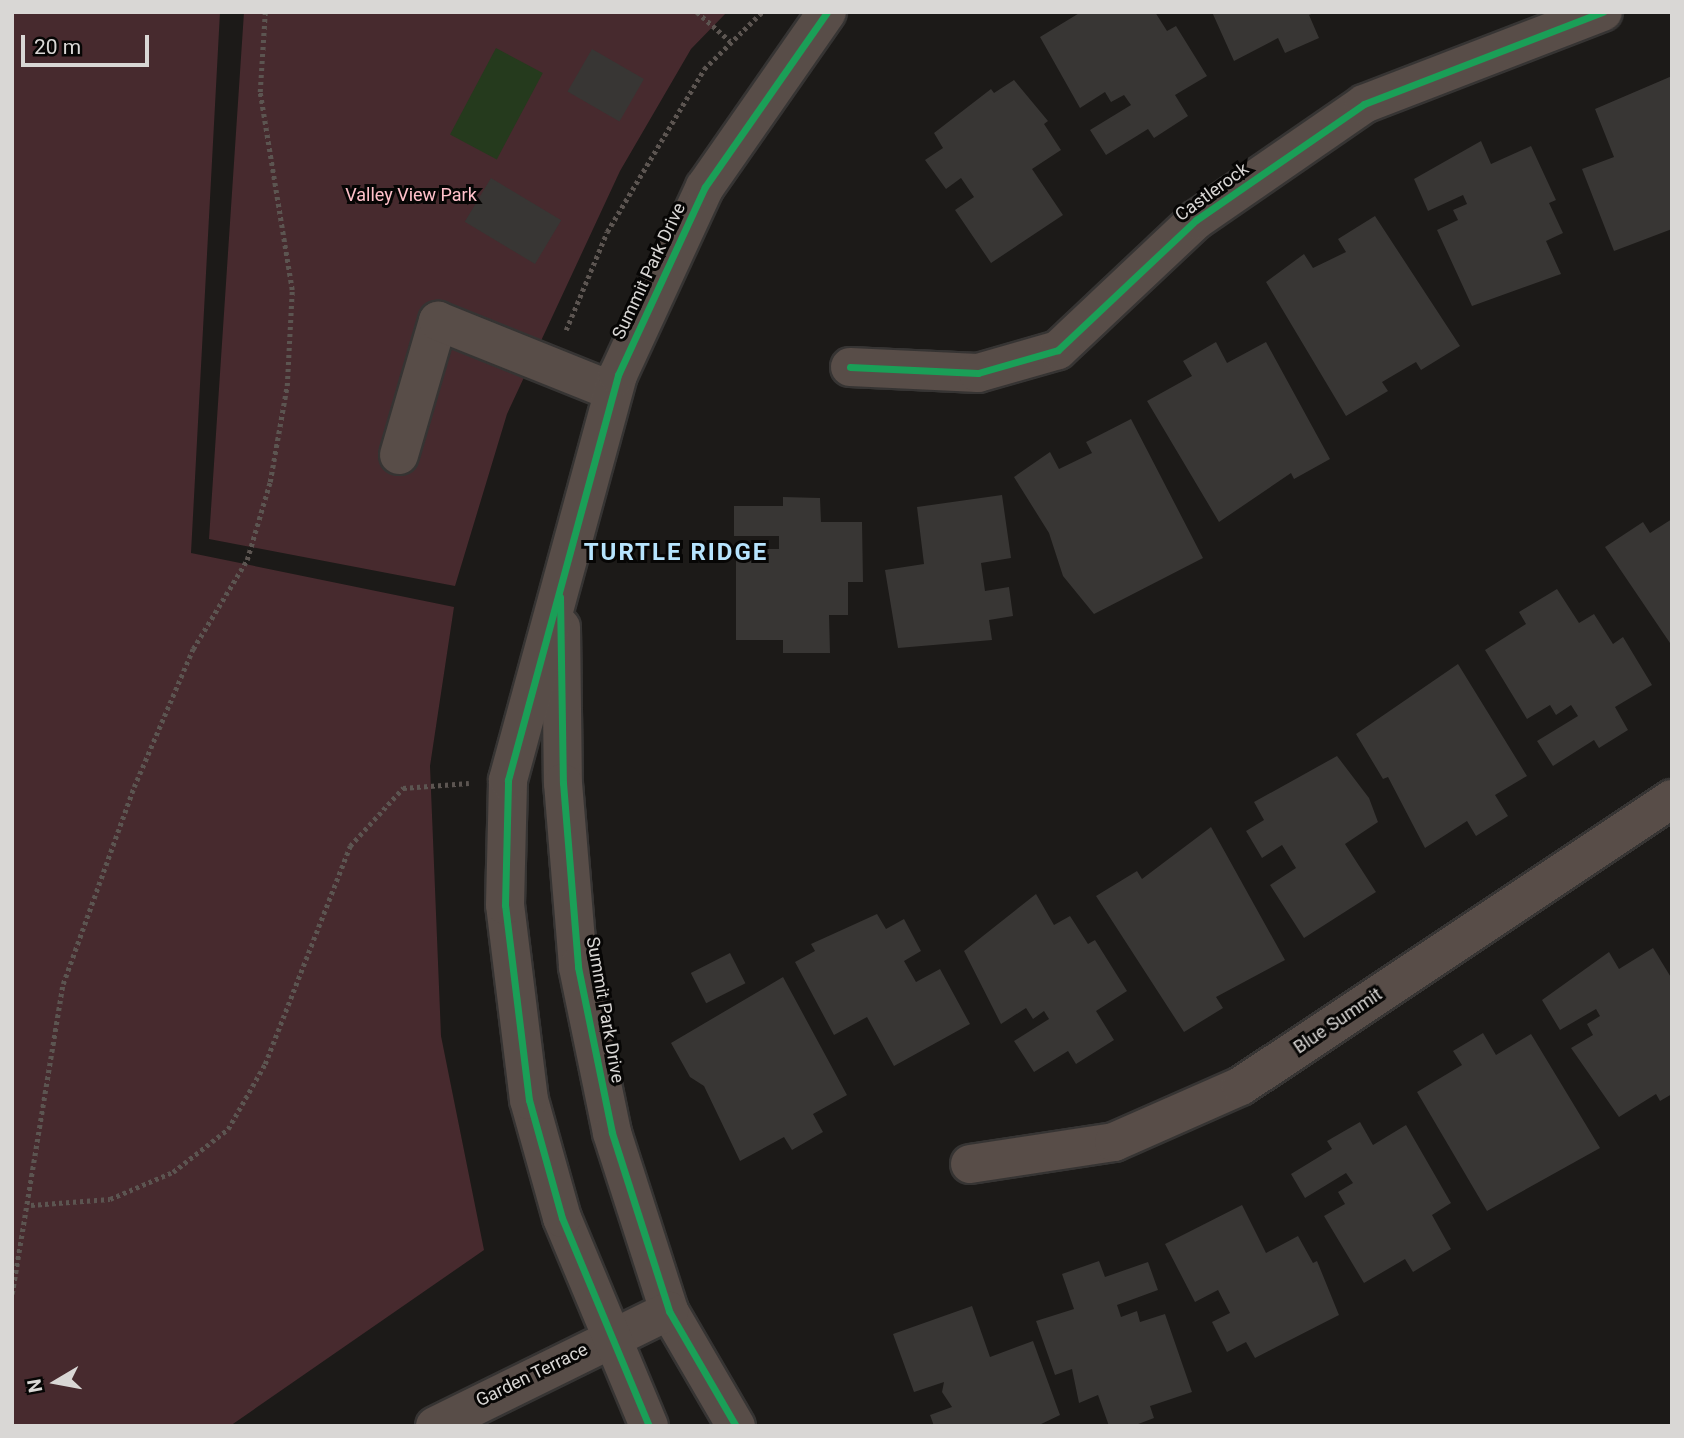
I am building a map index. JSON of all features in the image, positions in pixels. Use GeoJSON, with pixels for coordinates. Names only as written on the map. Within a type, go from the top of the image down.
{"type":"FeatureCollection","features":[{"type":"Feature","properties":{"kind":"street","name":"Summit Park Drive"},"geometry":{"type":"LineString","coordinates":[[649,1426],[608,1338],[562,1218],[529,1100],[505,905],[508,780],[560,572],[612,391],[705,187],[827,12]]}},
{"type":"Feature","properties":{"kind":"street","name":"Castlerock"},"geometry":{"type":"LineString","coordinates":[[850,367],[978,373],[1058,350],[1196,220],[1364,104],[1603,12]]}},
{"type":"Feature","properties":{"kind":"street"},"geometry":{"type":"LineString","coordinates":[[399,455],[438,321],[612,391]]}},
{"type":"Feature","properties":{"kind":"street","name":"Summit Park Drive"},"geometry":{"type":"LineString","coordinates":[[560,572],[563,783],[578,967],[612,1133],[669,1311],[736,1426]]}},
{"type":"Feature","properties":{"kind":"street","name":"Blue Summit"},"geometry":{"type":"LineString","coordinates":[[970,1164],[1114,1142],[1241,1086],[1672,799]]}},
{"type":"Feature","properties":{"kind":"street","name":"Garden Terrace"},"geometry":{"type":"LineString","coordinates":[[435,1426],[608,1338],[669,1311]]}},
{"type":"Feature","properties":{"kind":"path"},"geometry":{"type":"LineString","coordinates":[[12,1294],[31,1205],[63,984],[134,787],[193,649],[247,560],[270,482],[287,386],[292,289],[260,92],[265,12]]}},
{"type":"Feature","properties":{"kind":"path"},"geometry":{"type":"LineString","coordinates":[[697,12],[730,41]]}},
{"type":"Feature","properties":{"kind":"path"},"geometry":{"type":"LineString","coordinates":[[550,366],[607,232],[704,69],[762,12]]}},
{"type":"Feature","properties":{"kind":"path"},"geometry":{"type":"LineString","coordinates":[[31,1205],[110,1199],[173,1172],[228,1129],[265,1064],[350,846],[403,788],[508,780]]}},
{"type":"Feature","properties":{"kind":"green space"},"geometry":{"type":"Polygon","coordinates":[[[12,12],[220,12],[191,553],[454,607],[430,766],[441,1036],[484,1250],[230,1426],[12,1426],[12,12]]]}},
{"type":"Feature","properties":{"kind":"green space","name":"Valley View Park"},"geometry":{"type":"Polygon","coordinates":[[[244,12],[727,12],[691,49],[620,171],[507,414],[455,586],[209,539],[244,12]]]}},
{"type":"Feature","properties":{"kind":"shaded area"},"geometry":{"type":"Polygon","coordinates":[[[496,48],[543,73],[497,159],[450,135],[496,48]]]}},
{"type":"Feature","properties":{"kind":"building"},"geometry":{"type":"Polygon","coordinates":[[[1081,12],[1155,12],[1167,31],[1176,26],[1207,76],[1175,95],[1188,116],[1154,138],[1148,129],[1106,155],[1090,130],[1131,105],[1124,95],[1111,102],[1105,92],[1080,108],[1040,37],[1081,12]]]}},
{"type":"Feature","properties":{"kind":"building"},"geometry":{"type":"Polygon","coordinates":[[[1212,12],[1316,12],[1309,15],[1319,38],[1285,53],[1278,38],[1234,61],[1212,12]]]}},
{"type":"Feature","properties":{"kind":"building"},"geometry":{"type":"Polygon","coordinates":[[[592,49],[644,79],[619,121],[568,91],[592,49]]]}},
{"type":"Feature","properties":{"kind":"building"},"geometry":{"type":"Polygon","coordinates":[[[1672,76],[1672,229],[1614,251],[1582,169],[1614,157],[1595,109],[1672,76]]]}},
{"type":"Feature","properties":{"kind":"building"},"geometry":{"type":"Polygon","coordinates":[[[1014,80],[1048,121],[1044,124],[1061,150],[1032,169],[1063,215],[991,263],[955,210],[974,197],[961,178],[946,189],[925,160],[943,148],[934,133],[991,89],[994,93],[1014,80]]]}},
{"type":"Feature","properties":{"kind":"building"},"geometry":{"type":"Polygon","coordinates":[[[1481,141],[1491,164],[1531,146],[1556,200],[1549,203],[1563,233],[1546,241],[1561,274],[1472,306],[1437,230],[1458,220],[1453,210],[1467,204],[1463,195],[1428,211],[1414,179],[1481,141]]]}},
{"type":"Feature","properties":{"kind":"building"},"geometry":{"type":"Polygon","coordinates":[[[491,178],[561,220],[535,264],[465,222],[491,178]]]}},
{"type":"Feature","properties":{"kind":"building"},"geometry":{"type":"Polygon","coordinates":[[[1375,216],[1460,346],[1421,370],[1416,362],[1382,382],[1388,391],[1346,416],[1266,282],[1304,254],[1313,268],[1346,252],[1338,239],[1375,216]]]}},
{"type":"Feature","properties":{"kind":"building"},"geometry":{"type":"Polygon","coordinates":[[[1216,342],[1227,363],[1266,342],[1330,459],[1294,479],[1291,473],[1219,522],[1147,401],[1192,376],[1183,361],[1216,342]]]}},
{"type":"Feature","properties":{"kind":"building"},"geometry":{"type":"Polygon","coordinates":[[[1131,419],[1203,558],[1094,614],[1063,576],[1049,533],[1014,477],[1050,452],[1059,469],[1092,453],[1086,442],[1131,419]]]}},
{"type":"Feature","properties":{"kind":"building"},"geometry":{"type":"Polygon","coordinates":[[[1002,495],[1011,558],[981,563],[985,591],[1009,587],[1013,616],[989,620],[992,640],[898,648],[885,570],[924,564],[917,507],[1002,495]]]}},
{"type":"Feature","properties":{"kind":"building"},"geometry":{"type":"Polygon","coordinates":[[[783,497],[820,498],[821,522],[862,522],[863,582],[848,582],[848,615],[829,615],[830,653],[783,653],[783,640],[736,640],[736,560],[761,559],[761,549],[779,549],[779,536],[734,536],[734,506],[783,506],[783,497]]]}},
{"type":"Feature","properties":{"kind":"building"},"geometry":{"type":"Polygon","coordinates":[[[1672,519],[1672,646],[1605,547],[1643,522],[1650,533],[1672,519]]]}},
{"type":"Feature","properties":{"kind":"building"},"geometry":{"type":"Polygon","coordinates":[[[1557,589],[1579,623],[1594,614],[1613,644],[1623,637],[1652,685],[1615,707],[1628,730],[1599,748],[1594,740],[1553,766],[1537,741],[1578,716],[1571,705],[1556,715],[1550,705],[1527,719],[1485,650],[1526,624],[1519,612],[1557,589]]]}},
{"type":"Feature","properties":{"kind":"building"},"geometry":{"type":"Polygon","coordinates":[[[1458,664],[1527,776],[1495,795],[1508,816],[1476,836],[1467,821],[1425,848],[1388,777],[1383,779],[1356,734],[1458,664]]]}},
{"type":"Feature","properties":{"kind":"building"},"geometry":{"type":"Polygon","coordinates":[[[1337,756],[1369,798],[1378,822],[1345,844],[1376,892],[1304,938],[1270,885],[1296,868],[1282,845],[1262,858],[1246,831],[1264,820],[1254,802],[1337,756]]]}},
{"type":"Feature","properties":{"kind":"building"},"geometry":{"type":"Polygon","coordinates":[[[1211,827],[1285,960],[1216,997],[1223,1008],[1184,1032],[1096,896],[1137,871],[1142,879],[1211,827]]]}},
{"type":"Feature","properties":{"kind":"building"},"geometry":{"type":"Polygon","coordinates":[[[1036,894],[1054,925],[1070,916],[1088,944],[1095,940],[1127,991],[1096,1011],[1114,1040],[1076,1064],[1068,1051],[1034,1072],[1014,1041],[1049,1019],[1044,1011],[1033,1019],[1026,1008],[1001,1024],[964,951],[1036,894]]]}},
{"type":"Feature","properties":{"kind":"building"},"geometry":{"type":"Polygon","coordinates":[[[877,914],[886,929],[904,919],[921,951],[904,961],[916,982],[940,969],[970,1024],[894,1066],[867,1017],[834,1035],[795,962],[815,951],[811,944],[877,914]]]}},
{"type":"Feature","properties":{"kind":"building"},"geometry":{"type":"Polygon","coordinates":[[[1653,948],[1672,979],[1672,1094],[1660,1101],[1656,1094],[1619,1117],[1571,1048],[1593,1035],[1587,1024],[1600,1016],[1596,1009],[1560,1030],[1542,1000],[1609,952],[1619,969],[1653,948]]]}},
{"type":"Feature","properties":{"kind":"building"},"geometry":{"type":"Polygon","coordinates":[[[730,953],[745,983],[706,1003],[691,973],[730,953]]]}},
{"type":"Feature","properties":{"kind":"building"},"geometry":{"type":"Polygon","coordinates":[[[783,977],[847,1095],[813,1114],[823,1132],[792,1150],[784,1137],[740,1161],[704,1086],[690,1077],[671,1043],[783,977]]]}},
{"type":"Feature","properties":{"kind":"building"},"geometry":{"type":"Polygon","coordinates":[[[1483,1033],[1496,1055],[1531,1034],[1600,1148],[1487,1211],[1417,1092],[1462,1065],[1453,1051],[1483,1033]]]}},
{"type":"Feature","properties":{"kind":"building"},"geometry":{"type":"Polygon","coordinates":[[[1360,1122],[1373,1145],[1406,1125],[1451,1203],[1432,1215],[1451,1249],[1413,1272],[1405,1259],[1364,1283],[1324,1216],[1345,1204],[1338,1192],[1353,1183],[1346,1173],[1305,1198],[1291,1174],[1332,1149],[1327,1141],[1360,1122]]]}},
{"type":"Feature","properties":{"kind":"building"},"geometry":{"type":"Polygon","coordinates":[[[1242,1205],[1266,1253],[1298,1236],[1313,1263],[1317,1261],[1339,1315],[1255,1358],[1246,1342],[1227,1352],[1212,1322],[1230,1313],[1218,1290],[1195,1302],[1165,1244],[1242,1205]]]}},
{"type":"Feature","properties":{"kind":"building"},"geometry":{"type":"Polygon","coordinates":[[[1099,1261],[1105,1277],[1148,1262],[1158,1290],[1117,1305],[1121,1317],[1137,1311],[1140,1322],[1165,1314],[1192,1392],[1150,1406],[1154,1418],[1133,1426],[1109,1426],[1098,1395],[1079,1403],[1072,1369],[1055,1375],[1036,1321],[1074,1309],[1062,1274],[1099,1261]]]}},
{"type":"Feature","properties":{"kind":"building"},"geometry":{"type":"Polygon","coordinates":[[[972,1306],[990,1357],[1033,1341],[1060,1415],[1037,1426],[934,1426],[930,1415],[952,1407],[942,1392],[944,1382],[914,1392],[893,1334],[972,1306]]]}},
{"type":"Feature","properties":{"kind":"cycle path"},"geometry":{"type":"LineString","coordinates":[[649,1426],[562,1218],[529,1100],[505,905],[508,780],[618,375],[705,187],[827,12]]}},
{"type":"Feature","properties":{"kind":"cycle path"},"geometry":{"type":"LineString","coordinates":[[850,367],[978,373],[1058,350],[1196,220],[1364,104],[1603,12]]}},
{"type":"Feature","properties":{"kind":"cycle path"},"geometry":{"type":"LineString","coordinates":[[560,597],[563,783],[578,967],[612,1133],[669,1311],[736,1426]]}},
{"type":"Feature","properties":{"kind":"district","name":"TURTLE RIDGE"},"geometry":{"type":"Point","coordinates":[676,553]}}]}
